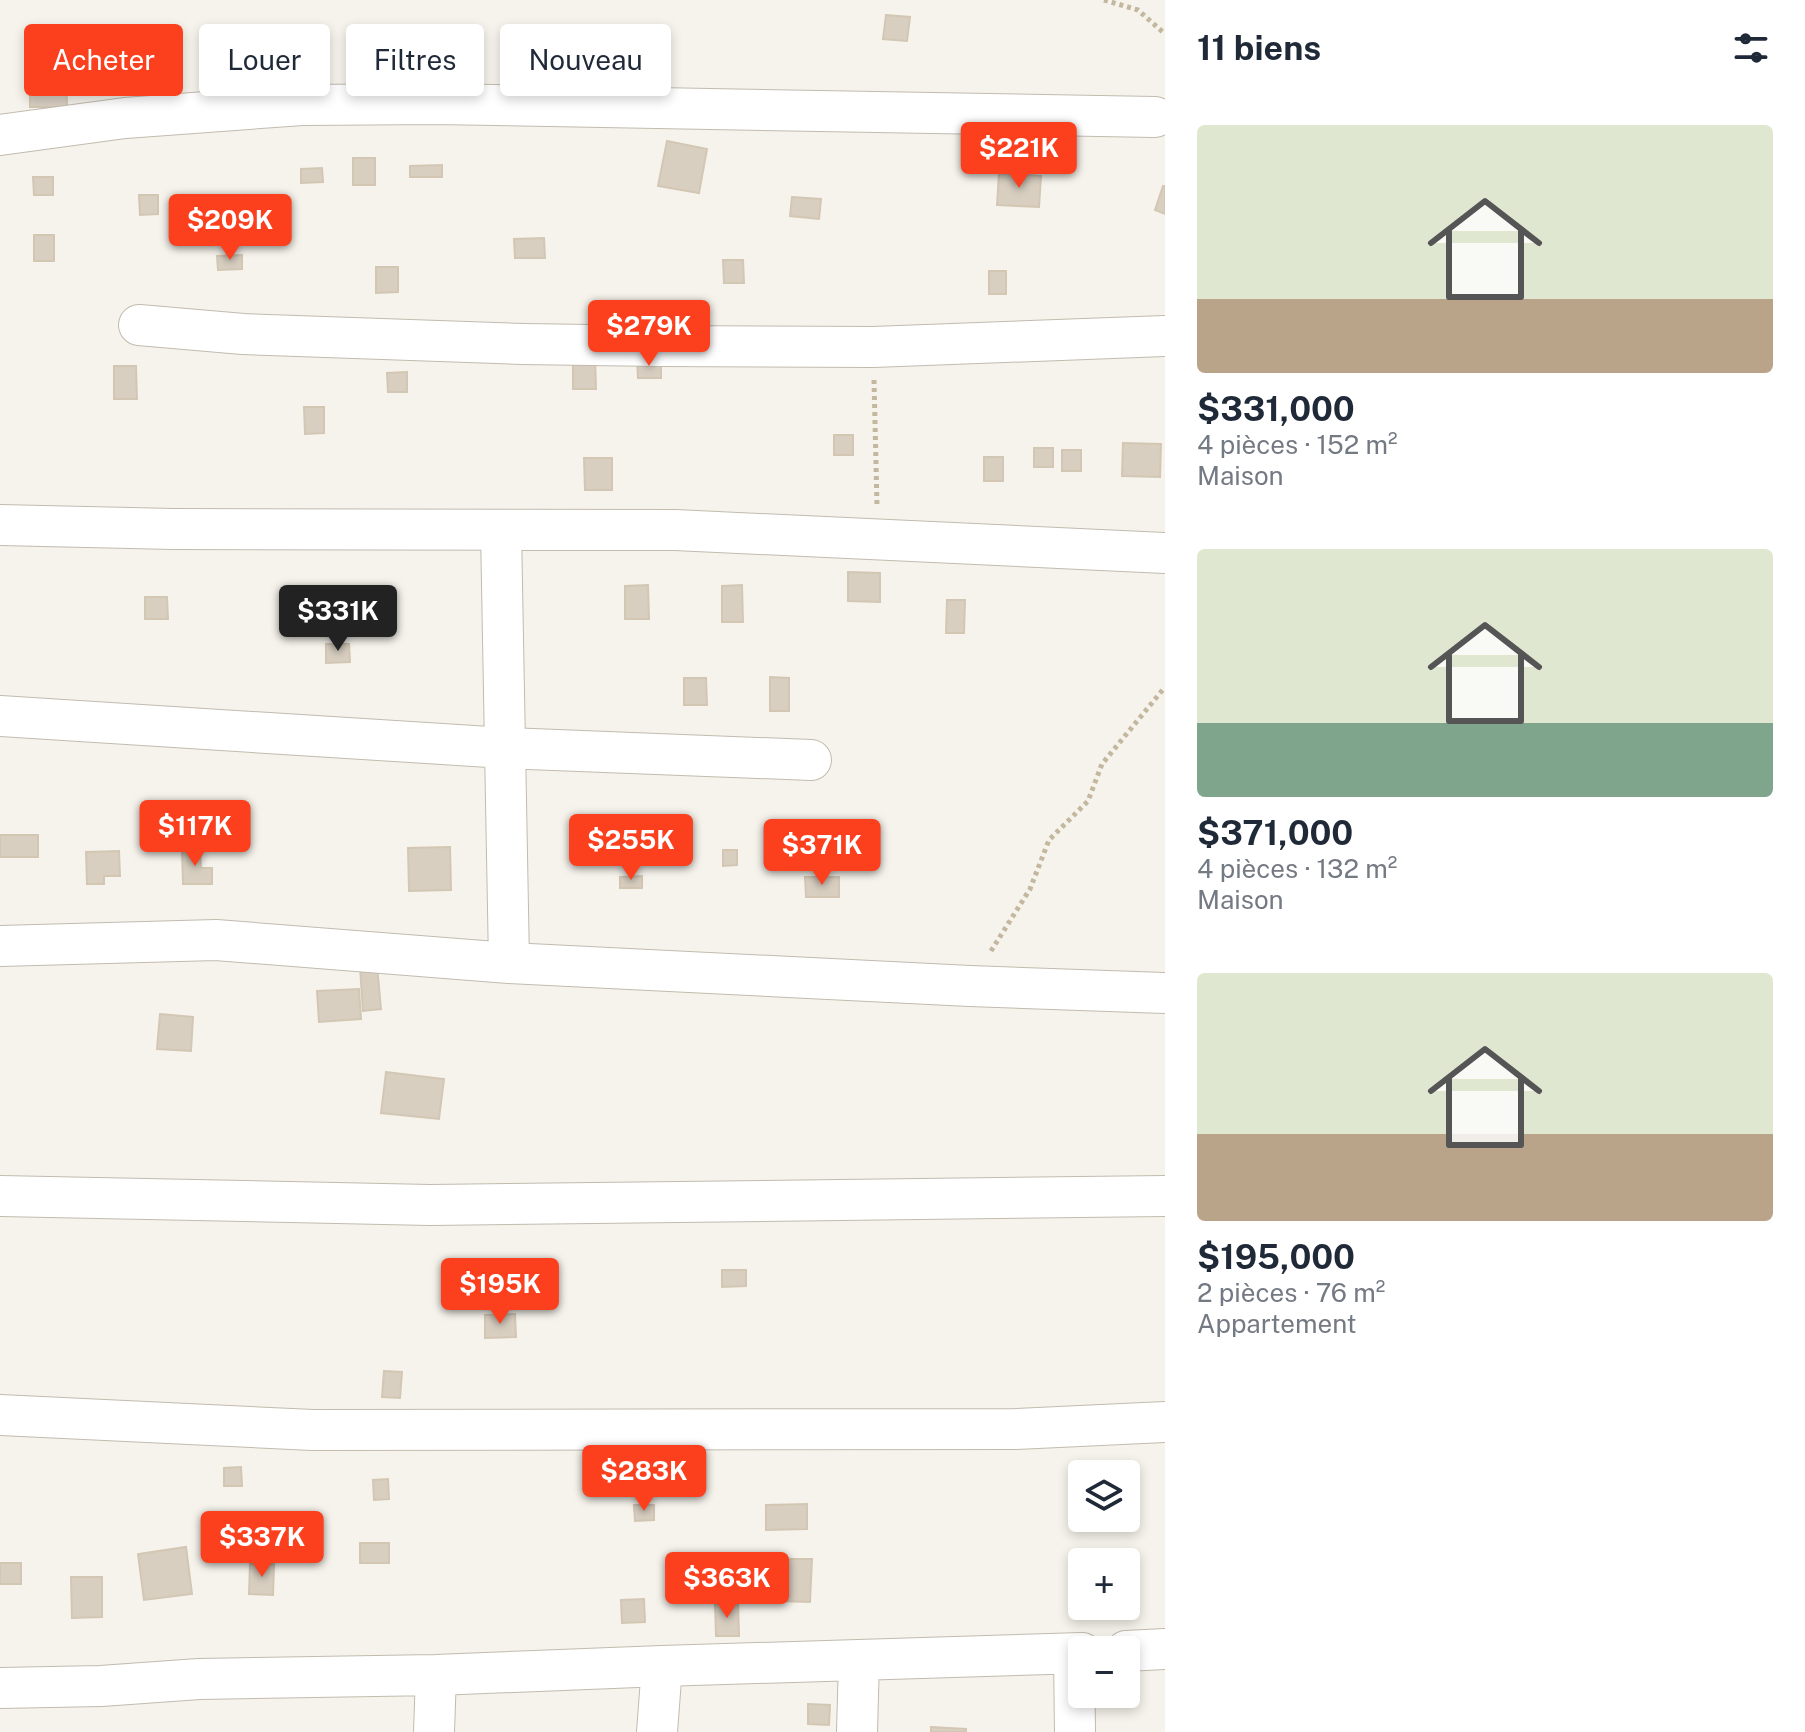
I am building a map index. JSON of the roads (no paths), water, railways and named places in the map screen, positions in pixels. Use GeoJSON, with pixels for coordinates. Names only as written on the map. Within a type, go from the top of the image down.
{"type":"FeatureCollection","features":[{"type":"Feature","properties":{"kind":"street"},"geometry":{"type":"LineString","coordinates":[[0,135],[125,118],[302,105],[451,104],[1155,117]]}},
{"type":"Feature","properties":{"kind":"street"},"geometry":{"type":"LineString","coordinates":[[139,325],[243,334],[523,344],[873,347],[1165,336]]}},
{"type":"Feature","properties":{"kind":"street"},"geometry":{"type":"LineString","coordinates":[[0,525],[188,529],[675,530],[1165,553]]}},
{"type":"Feature","properties":{"kind":"street"},"geometry":{"type":"LineString","coordinates":[[501,530],[509,963]]}},
{"type":"Feature","properties":{"kind":"street"},"geometry":{"type":"LineString","coordinates":[[0,716],[505,748],[811,760]]}},
{"type":"Feature","properties":{"kind":"street"},"geometry":{"type":"LineString","coordinates":[[0,946],[216,940],[509,963],[1165,993]]}},
{"type":"Feature","properties":{"kind":"street"},"geometry":{"type":"LineString","coordinates":[[0,1196],[430,1205],[1165,1196]]}},
{"type":"Feature","properties":{"kind":"street"},"geometry":{"type":"LineString","coordinates":[[0,1415],[313,1430],[1016,1429],[1165,1422]]}},
{"type":"Feature","properties":{"kind":"street"},"geometry":{"type":"LineString","coordinates":[[1140,1650],[1165,1649]]}},
{"type":"Feature","properties":{"kind":"street"},"geometry":{"type":"LineString","coordinates":[[0,1688],[101,1686],[199,1679],[436,1675],[1068,1654]]}},
{"type":"Feature","properties":{"kind":"street"},"geometry":{"type":"LineString","coordinates":[[857,1732],[859,1660]]}},
{"type":"Feature","properties":{"kind":"street"},"geometry":{"type":"LineString","coordinates":[[657,1732],[662,1666]]}},
{"type":"Feature","properties":{"kind":"street"},"geometry":{"type":"LineString","coordinates":[[434,1732],[436,1675]]}},
{"type":"Feature","properties":{"kind":"street"},"geometry":{"type":"LineString","coordinates":[[1075,1732],[1076,1708]]}}]}
